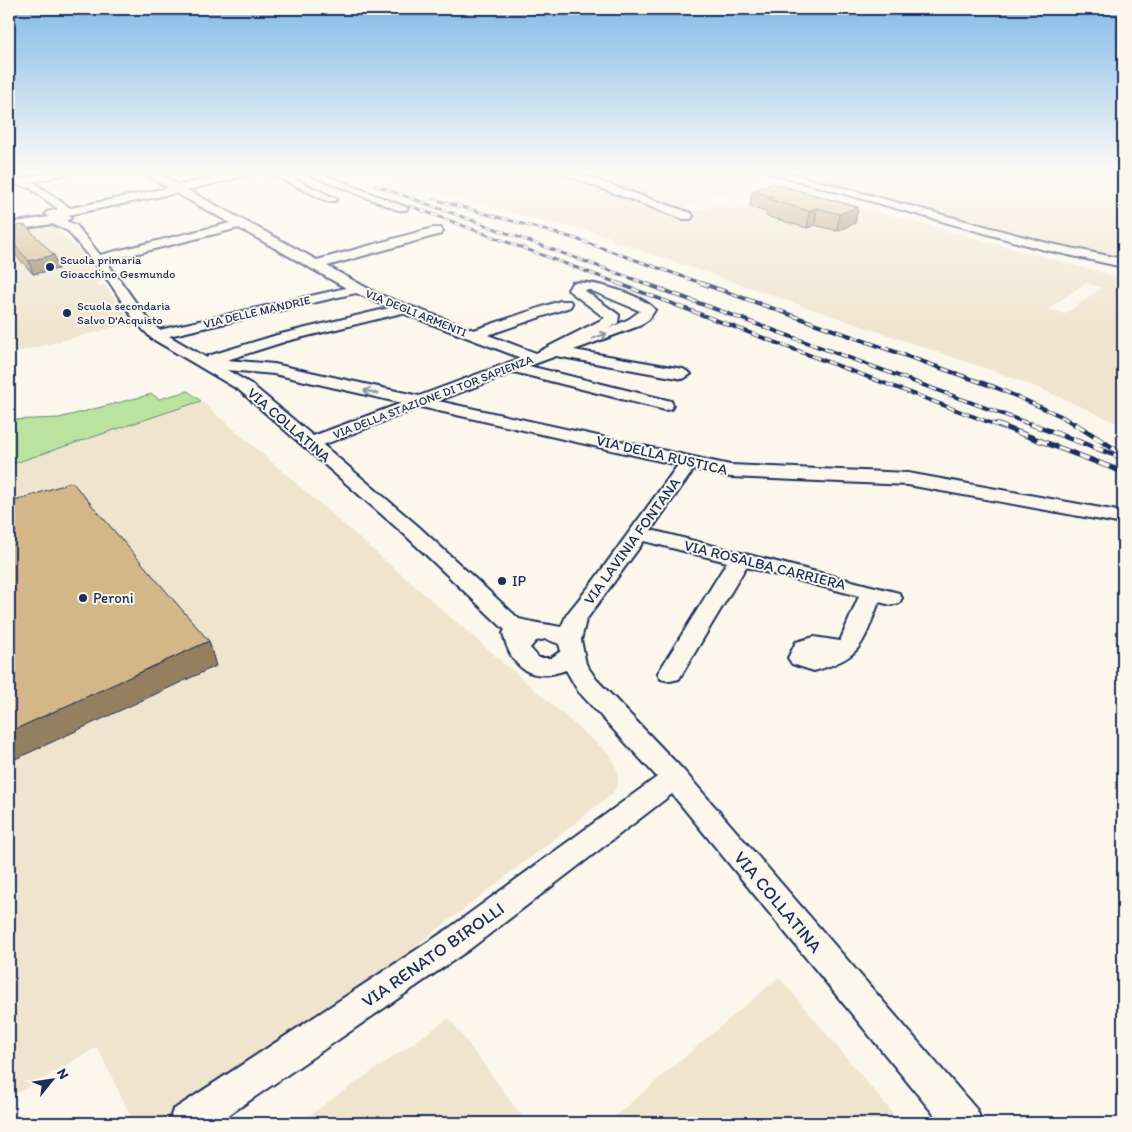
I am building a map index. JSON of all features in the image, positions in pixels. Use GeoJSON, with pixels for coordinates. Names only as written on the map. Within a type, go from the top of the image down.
{"type":"FeatureCollection","features":[{"type":"Feature","properties":{"kind":"street","name":"VIA COLLATINA"},"geometry":{"type":"LineString","coordinates":[[75,226],[139,317],[156,335],[245,387],[412,530],[456,575],[548,639],[587,685],[674,778],[964,1123]]}},
{"type":"Feature","properties":{"kind":"street"},"geometry":{"type":"LineString","coordinates":[[98,259],[215,226]]}},
{"type":"Feature","properties":{"kind":"street","name":"VIA DEGLI ARMENTI"},"geometry":{"type":"LineString","coordinates":[[243,226],[314,266],[402,309],[536,358]]}},
{"type":"Feature","properties":{"kind":"street"},"geometry":{"type":"LineString","coordinates":[[970,226],[1045,246],[1123,263]]}},
{"type":"Feature","properties":{"kind":"street"},"geometry":{"type":"LineString","coordinates":[[314,266],[437,231]]}},
{"type":"Feature","properties":{"kind":"street","name":"VIA DELLA STAZIONE DI TOR SAPIENZA"},"geometry":{"type":"LineString","coordinates":[[311,443],[554,351],[621,328],[643,317],[648,310],[641,305],[592,286],[577,286],[575,288],[577,291],[611,314],[614,320],[554,351]]}},
{"type":"Feature","properties":{"kind":"street","name":"VIA DELLE MANDRIE"},"geometry":{"type":"LineString","coordinates":[[156,335],[358,289]]}},
{"type":"Feature","properties":{"kind":"street"},"geometry":{"type":"LineString","coordinates":[[472,335],[565,304]]}},
{"type":"Feature","properties":{"kind":"street"},"geometry":{"type":"LineString","coordinates":[[205,363],[282,338],[402,309]]}},
{"type":"Feature","properties":{"kind":"street"},"geometry":{"type":"LineString","coordinates":[[554,351],[683,374]]}},
{"type":"Feature","properties":{"kind":"street","name":"VIA DELLA RUSTICA"},"geometry":{"type":"LineString","coordinates":[[205,363],[274,369],[689,463],[752,474],[908,479],[1123,518]]}},
{"type":"Feature","properties":{"kind":"street"},"geometry":{"type":"LineString","coordinates":[[514,367],[665,405]]}},
{"type":"Feature","properties":{"kind":"street","name":"VIA LAVINIA FONTANA"},"geometry":{"type":"LineString","coordinates":[[548,639],[600,588],[689,463]]}},
{"type":"Feature","properties":{"kind":"street","name":"VIA ROSALBA CARRIERA"},"geometry":{"type":"LineString","coordinates":[[638,533],[881,595],[850,645],[842,651]]}},
{"type":"Feature","properties":{"kind":"street"},"geometry":{"type":"LineString","coordinates":[[670,673],[740,559]]}},
{"type":"Feature","properties":{"kind":"street","name":"VIA RENATO BIROLLI"},"geometry":{"type":"LineString","coordinates":[[186,1123],[459,939],[674,778]]}},
{"type":"Feature","properties":{"kind":"shaded area"},"geometry":{"type":"Polygon","coordinates":[[[34,226],[55,226],[80,252],[103,281],[96,283],[99,286],[105,285],[132,323],[9,354],[9,232],[14,229],[34,226]]]}},
{"type":"Feature","properties":{"kind":"shaded area"},"geometry":{"type":"Polygon","coordinates":[[[564,226],[929,226],[1123,277],[1123,426],[1060,397],[1005,375],[614,241],[609,236],[564,226]],[[1086,283],[1048,309],[1065,314],[1102,288],[1086,283]]]}},
{"type":"Feature","properties":{"kind":"shaded area"},"geometry":{"type":"Polygon","coordinates":[[[986,226],[1120,226],[1123,234],[1123,258],[1074,249],[986,226]]]}},
{"type":"Feature","properties":{"kind":"shaded area"},"geometry":{"type":"Polygon","coordinates":[[[201,401],[610,755],[618,772],[618,784],[611,795],[399,959],[161,1123],[134,1123],[97,1047],[9,1098],[9,465],[201,401]]]}},
{"type":"Feature","properties":{"kind":"shaded area"},"geometry":{"type":"Polygon","coordinates":[[[779,977],[901,1123],[607,1123],[779,977]]]}},
{"type":"Feature","properties":{"kind":"shaded area"},"geometry":{"type":"Polygon","coordinates":[[[449,1018],[527,1123],[298,1123],[449,1018]]]}},
{"type":"Feature","properties":{"kind":"green space"},"geometry":{"type":"Polygon","coordinates":[[[188,391],[201,401],[9,465],[9,420],[59,418],[152,394],[159,399],[188,391]]]}},
{"type":"Feature","properties":{"kind":"building"},"geometry":{"type":"Polygon","coordinates":[[[19,226],[26,226],[54,255],[29,261],[9,239],[9,229],[19,226]]]}},
{"type":"Feature","properties":{"kind":"building","name":"Peroni"},"geometry":{"type":"Polygon","coordinates":[[[72,482],[209,641],[9,732],[9,503],[72,482]]]}},
{"type":"Feature","properties":{"kind":"railway"},"geometry":{"type":"LineString","coordinates":[[463,226],[620,284]]}},
{"type":"Feature","properties":{"kind":"railway"},"geometry":{"type":"LineString","coordinates":[[487,226],[647,284]]}},
{"type":"Feature","properties":{"kind":"railway"},"geometry":{"type":"LineString","coordinates":[[529,226],[573,238],[704,284]]}},
{"type":"Feature","properties":{"kind":"railway"},"geometry":{"type":"LineString","coordinates":[[617,283],[999,426]]}},
{"type":"Feature","properties":{"kind":"railway"},"geometry":{"type":"LineString","coordinates":[[644,283],[1035,426]]}},
{"type":"Feature","properties":{"kind":"railway"},"geometry":{"type":"LineString","coordinates":[[701,283],[997,388],[1061,416],[1077,426]]}},
{"type":"Feature","properties":{"kind":"railway"},"geometry":{"type":"LineString","coordinates":[[996,424],[1123,472]]}},
{"type":"Feature","properties":{"kind":"railway"},"geometry":{"type":"LineString","coordinates":[[1031,424],[1123,458]]}},
{"type":"Feature","properties":{"kind":"railway"},"geometry":{"type":"LineString","coordinates":[[1075,424],[1122,454]]}},
{"type":"Feature","properties":{"kind":"place","name":"Scuola primaria Gioacchino Gesmundo"},"geometry":{"type":"Point","coordinates":[50,267]}},
{"type":"Feature","properties":{"kind":"place","name":"Scuola secondaria Salvo D'Acquisto"},"geometry":{"type":"Point","coordinates":[67,313]}},
{"type":"Feature","properties":{"kind":"place","name":"IP"},"geometry":{"type":"Point","coordinates":[502,581]}},
{"type":"Feature","properties":{"kind":"place","name":"Peroni"},"geometry":{"type":"Point","coordinates":[83,598]}}]}
